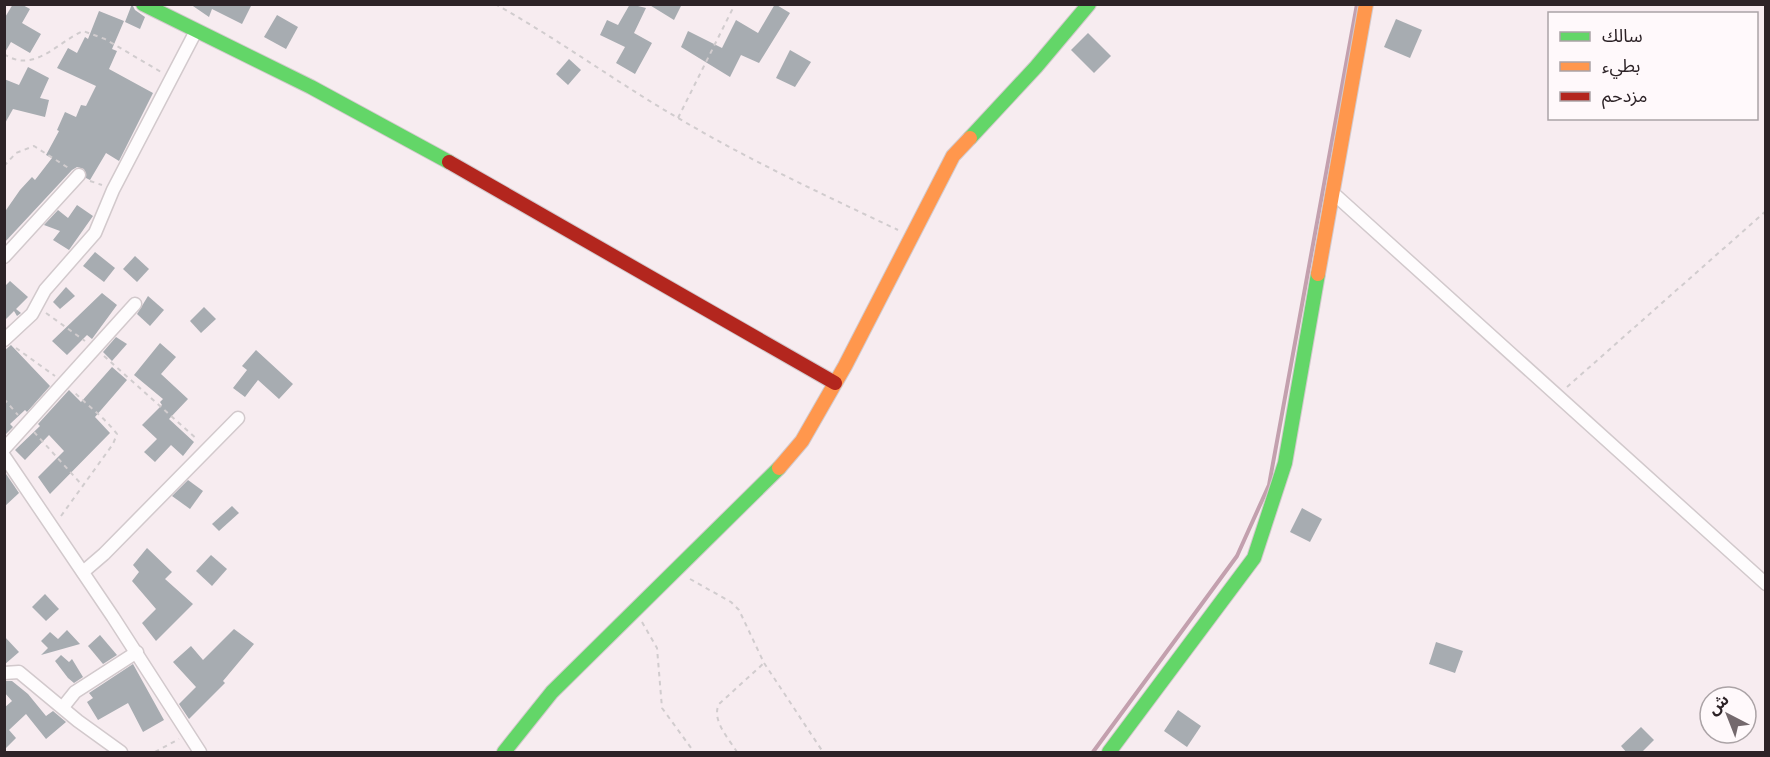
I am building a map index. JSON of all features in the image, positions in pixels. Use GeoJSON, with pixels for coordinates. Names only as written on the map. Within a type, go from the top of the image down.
{"type":"FeatureCollection","features":[{"type":"Feature","properties":{"kind":"street"},"geometry":{"type":"LineString","coordinates":[[143,4],[311,87],[462,169],[835,382]]}},
{"type":"Feature","properties":{"kind":"street"},"geometry":{"type":"LineString","coordinates":[[504,753],[529,718],[552,692],[769,480],[802,441],[953,156],[1036,67],[1089,4]]}},
{"type":"Feature","properties":{"kind":"street"},"geometry":{"type":"LineString","coordinates":[[1108,753],[1254,558],[1285,463],[1366,4]]}},
{"type":"Feature","properties":{"kind":"street"},"geometry":{"type":"LineString","coordinates":[[5,339],[32,314],[45,290],[95,232],[112,190],[196,31]]}},
{"type":"Feature","properties":{"kind":"street"},"geometry":{"type":"LineString","coordinates":[[4,257],[79,175]]}},
{"type":"Feature","properties":{"kind":"street"},"geometry":{"type":"LineString","coordinates":[[1333,193],[1556,397],[1766,584]]}},
{"type":"Feature","properties":{"kind":"street"},"geometry":{"type":"LineString","coordinates":[[4,449],[65,383],[93,347],[135,304]]}},
{"type":"Feature","properties":{"kind":"street"},"geometry":{"type":"LineString","coordinates":[[83,572],[104,554],[238,418]]}},
{"type":"Feature","properties":{"kind":"street"},"geometry":{"type":"LineString","coordinates":[[4,456],[136,652],[186,735],[200,753]]}},
{"type":"Feature","properties":{"kind":"street"},"geometry":{"type":"LineString","coordinates":[[63,706],[75,692],[136,652]]}},
{"type":"Feature","properties":{"kind":"street"},"geometry":{"type":"LineString","coordinates":[[4,673],[19,672],[63,706],[78,722],[121,753]]}},
{"type":"Feature","properties":{"kind":"path"},"geometry":{"type":"LineString","coordinates":[[495,4],[537,27],[621,85],[678,118],[912,237]]}},
{"type":"Feature","properties":{"kind":"path"},"geometry":{"type":"LineString","coordinates":[[678,118],[735,4]]}},
{"type":"Feature","properties":{"kind":"path"},"geometry":{"type":"LineString","coordinates":[[4,54],[14,60],[32,62],[83,31],[105,39],[171,78]]}},
{"type":"Feature","properties":{"kind":"path"},"geometry":{"type":"LineString","coordinates":[[4,166],[16,153],[34,146],[79,175],[112,190]]}},
{"type":"Feature","properties":{"kind":"path"},"geometry":{"type":"LineString","coordinates":[[1556,397],[1766,211]]}},
{"type":"Feature","properties":{"kind":"path"},"geometry":{"type":"LineString","coordinates":[[36,306],[93,347],[207,448]]}},
{"type":"Feature","properties":{"kind":"path"},"geometry":{"type":"LineString","coordinates":[[5,339],[65,383],[90,409],[102,415],[117,434],[113,444],[82,485],[54,529]]}},
{"type":"Feature","properties":{"kind":"path"},"geometry":{"type":"LineString","coordinates":[[4,399],[82,485]]}},
{"type":"Feature","properties":{"kind":"path"},"geometry":{"type":"LineString","coordinates":[[677,572],[731,602],[739,610],[764,663],[824,753]]}},
{"type":"Feature","properties":{"kind":"path"},"geometry":{"type":"LineString","coordinates":[[636,612],[657,648],[662,708],[694,753]]}},
{"type":"Feature","properties":{"kind":"path"},"geometry":{"type":"LineString","coordinates":[[737,753],[716,718],[716,710],[719,704],[764,663]]}},
{"type":"Feature","properties":{"kind":"path"},"geometry":{"type":"LineString","coordinates":[[155,753],[186,735]]}},
{"type":"Feature","properties":{"kind":"building"},"geometry":{"type":"Polygon","coordinates":[[[13,4],[21,4],[30,9],[22,23],[41,34],[30,53],[11,42],[4,54],[4,19],[13,4]]]}},
{"type":"Feature","properties":{"kind":"building"},"geometry":{"type":"Polygon","coordinates":[[[132,4],[135,10],[145,17],[140,29],[125,22],[132,4]]]}},
{"type":"Feature","properties":{"kind":"building"},"geometry":{"type":"Polygon","coordinates":[[[190,4],[252,4],[242,24],[212,9],[209,17],[190,4]]]}},
{"type":"Feature","properties":{"kind":"building"},"geometry":{"type":"Polygon","coordinates":[[[630,4],[646,8],[634,33],[652,43],[635,74],[616,63],[625,47],[600,35],[607,20],[618,25],[630,4]]]}},
{"type":"Feature","properties":{"kind":"building"},"geometry":{"type":"Polygon","coordinates":[[[648,4],[682,4],[674,20],[648,4]]]}},
{"type":"Feature","properties":{"kind":"building"},"geometry":{"type":"Polygon","coordinates":[[[775,4],[790,13],[759,63],[741,55],[730,77],[681,47],[688,31],[722,48],[736,20],[758,33],[775,4]]]}},
{"type":"Feature","properties":{"kind":"building"},"geometry":{"type":"Polygon","coordinates":[[[99,11],[124,21],[112,49],[117,51],[109,69],[153,93],[119,161],[106,153],[90,180],[86,178],[84,169],[77,167],[72,170],[4,243],[4,213],[20,190],[32,177],[35,180],[52,158],[46,155],[59,131],[57,130],[65,112],[76,117],[81,105],[86,106],[96,86],[57,68],[68,48],[77,53],[85,37],[88,39],[99,11]]]}},
{"type":"Feature","properties":{"kind":"building"},"geometry":{"type":"Polygon","coordinates":[[[277,15],[298,27],[286,49],[264,37],[277,15]]]}},
{"type":"Feature","properties":{"kind":"building"},"geometry":{"type":"Polygon","coordinates":[[[1396,19],[1422,30],[1410,58],[1384,47],[1396,19]]]}},
{"type":"Feature","properties":{"kind":"building"},"geometry":{"type":"Polygon","coordinates":[[[1088,33],[1111,56],[1094,73],[1071,50],[1088,33]]]}},
{"type":"Feature","properties":{"kind":"building"},"geometry":{"type":"Polygon","coordinates":[[[790,50],[811,62],[795,87],[776,78],[790,50]]]}},
{"type":"Feature","properties":{"kind":"building"},"geometry":{"type":"Polygon","coordinates":[[[569,59],[581,70],[568,85],[556,74],[569,59]]]}},
{"type":"Feature","properties":{"kind":"building"},"geometry":{"type":"Polygon","coordinates":[[[28,67],[49,78],[40,98],[49,100],[45,117],[13,109],[4,125],[4,79],[19,85],[28,67]]]}},
{"type":"Feature","properties":{"kind":"building"},"geometry":{"type":"Polygon","coordinates":[[[77,205],[93,216],[69,250],[53,240],[60,231],[44,225],[58,210],[68,218],[77,205]]]}},
{"type":"Feature","properties":{"kind":"building"},"geometry":{"type":"Polygon","coordinates":[[[95,252],[115,268],[104,282],[83,266],[95,252]]]}},
{"type":"Feature","properties":{"kind":"building"},"geometry":{"type":"Polygon","coordinates":[[[135,256],[149,269],[137,282],[123,269],[135,256]]]}},
{"type":"Feature","properties":{"kind":"building"},"geometry":{"type":"Polygon","coordinates":[[[10,281],[28,297],[16,309],[21,313],[17,316],[14,311],[4,321],[4,287],[10,281]]]}},
{"type":"Feature","properties":{"kind":"building"},"geometry":{"type":"Polygon","coordinates":[[[66,287],[75,296],[60,309],[53,302],[66,287]]]}},
{"type":"Feature","properties":{"kind":"building"},"geometry":{"type":"Polygon","coordinates":[[[102,293],[117,305],[92,339],[87,335],[67,355],[52,341],[102,293]]]}},
{"type":"Feature","properties":{"kind":"building"},"geometry":{"type":"Polygon","coordinates":[[[148,296],[164,310],[150,326],[137,314],[148,296]]]}},
{"type":"Feature","properties":{"kind":"building"},"geometry":{"type":"Polygon","coordinates":[[[204,307],[216,319],[201,333],[190,321],[204,307]]]}},
{"type":"Feature","properties":{"kind":"building"},"geometry":{"type":"Polygon","coordinates":[[[116,337],[127,344],[112,361],[103,352],[116,337]]]}},
{"type":"Feature","properties":{"kind":"building"},"geometry":{"type":"Polygon","coordinates":[[[160,343],[176,357],[161,374],[188,399],[169,419],[194,442],[183,456],[171,445],[155,462],[144,452],[157,439],[142,425],[162,405],[160,402],[163,399],[134,375],[160,343]]]}},
{"type":"Feature","properties":{"kind":"building"},"geometry":{"type":"Polygon","coordinates":[[[11,345],[50,386],[27,412],[25,410],[10,424],[13,427],[4,436],[4,351],[11,345]]]}},
{"type":"Feature","properties":{"kind":"building"},"geometry":{"type":"Polygon","coordinates":[[[256,350],[293,384],[279,399],[258,380],[245,397],[233,388],[247,370],[242,366],[256,350]]]}},
{"type":"Feature","properties":{"kind":"building"},"geometry":{"type":"Polygon","coordinates":[[[112,367],[127,380],[95,417],[110,433],[50,494],[38,477],[64,451],[49,435],[25,460],[15,450],[40,426],[38,424],[69,390],[81,402],[112,367]]]}},
{"type":"Feature","properties":{"kind":"building"},"geometry":{"type":"Polygon","coordinates":[[[4,471],[19,493],[4,507],[4,471]]]}},
{"type":"Feature","properties":{"kind":"building"},"geometry":{"type":"Polygon","coordinates":[[[188,480],[203,491],[190,509],[172,496],[188,480]]]}},
{"type":"Feature","properties":{"kind":"building"},"geometry":{"type":"Polygon","coordinates":[[[232,506],[239,513],[219,531],[212,524],[232,506]]]}},
{"type":"Feature","properties":{"kind":"building"},"geometry":{"type":"Polygon","coordinates":[[[1302,508],[1322,519],[1310,542],[1290,532],[1302,508]]]}},
{"type":"Feature","properties":{"kind":"building"},"geometry":{"type":"Polygon","coordinates":[[[147,548],[172,572],[165,579],[193,604],[156,641],[142,623],[156,609],[132,581],[139,572],[133,565],[147,548]]]}},
{"type":"Feature","properties":{"kind":"building"},"geometry":{"type":"Polygon","coordinates":[[[211,555],[227,569],[212,586],[196,571],[211,555]]]}},
{"type":"Feature","properties":{"kind":"building"},"geometry":{"type":"Polygon","coordinates":[[[45,594],[59,609],[46,621],[32,607],[45,594]]]}},
{"type":"Feature","properties":{"kind":"building"},"geometry":{"type":"Polygon","coordinates":[[[234,629],[254,644],[223,681],[225,683],[189,719],[179,704],[196,687],[173,662],[191,646],[203,660],[234,629]]]}},
{"type":"Feature","properties":{"kind":"building"},"geometry":{"type":"Polygon","coordinates":[[[67,630],[80,644],[41,655],[48,648],[41,641],[50,632],[58,639],[67,630]]]}},
{"type":"Feature","properties":{"kind":"building"},"geometry":{"type":"Polygon","coordinates":[[[100,635],[117,655],[103,664],[88,646],[100,635]]]}},
{"type":"Feature","properties":{"kind":"building"},"geometry":{"type":"Polygon","coordinates":[[[4,636],[19,652],[4,665],[4,636]]]}},
{"type":"Feature","properties":{"kind":"building"},"geometry":{"type":"Polygon","coordinates":[[[1436,642],[1463,651],[1455,673],[1429,664],[1436,642]]]}},
{"type":"Feature","properties":{"kind":"building"},"geometry":{"type":"Polygon","coordinates":[[[61,655],[69,662],[72,659],[83,677],[74,683],[68,678],[55,661],[61,655]]]}},
{"type":"Feature","properties":{"kind":"building"},"geometry":{"type":"Polygon","coordinates":[[[133,664],[164,720],[143,732],[128,703],[98,720],[87,702],[93,698],[89,693],[133,664]]]}},
{"type":"Feature","properties":{"kind":"building"},"geometry":{"type":"Polygon","coordinates":[[[4,681],[12,681],[28,694],[46,716],[53,711],[66,722],[46,739],[26,714],[9,730],[16,738],[4,750],[4,708],[12,701],[4,692],[4,681]]]}},
{"type":"Feature","properties":{"kind":"building"},"geometry":{"type":"Polygon","coordinates":[[[1178,710],[1201,726],[1187,747],[1164,731],[1178,710]]]}},
{"type":"Feature","properties":{"kind":"building"},"geometry":{"type":"Polygon","coordinates":[[[1641,727],[1654,740],[1641,753],[1627,753],[1621,746],[1641,727]]]}},
{"type":"Feature","properties":{"kind":"waterway"},"geometry":{"type":"LineString","coordinates":[[1093,752],[1237,556],[1269,485],[1357,4]]}},
{"type":"Feature","properties":{"kind":"traffic: fast"},"geometry":{"type":"LineString","coordinates":[[143,4],[311,87],[449,162]]}},
{"type":"Feature","properties":{"kind":"traffic: fast"},"geometry":{"type":"LineString","coordinates":[[970,138],[1036,67],[1089,4]]}},
{"type":"Feature","properties":{"kind":"traffic: fast"},"geometry":{"type":"LineString","coordinates":[[1109,752],[1254,558],[1285,463],[1318,274]]}},
{"type":"Feature","properties":{"kind":"traffic: fast"},"geometry":{"type":"LineString","coordinates":[[504,752],[552,692],[779,468]]}},
{"type":"Feature","properties":{"kind":"traffic: slow"},"geometry":{"type":"LineString","coordinates":[[1318,274],[1366,4]]}},
{"type":"Feature","properties":{"kind":"traffic: slow"},"geometry":{"type":"LineString","coordinates":[[779,468],[802,441],[845,366],[953,156],[970,138]]}},
{"type":"Feature","properties":{"kind":"traffic: jam"},"geometry":{"type":"LineString","coordinates":[[449,162],[835,383]]}}]}
